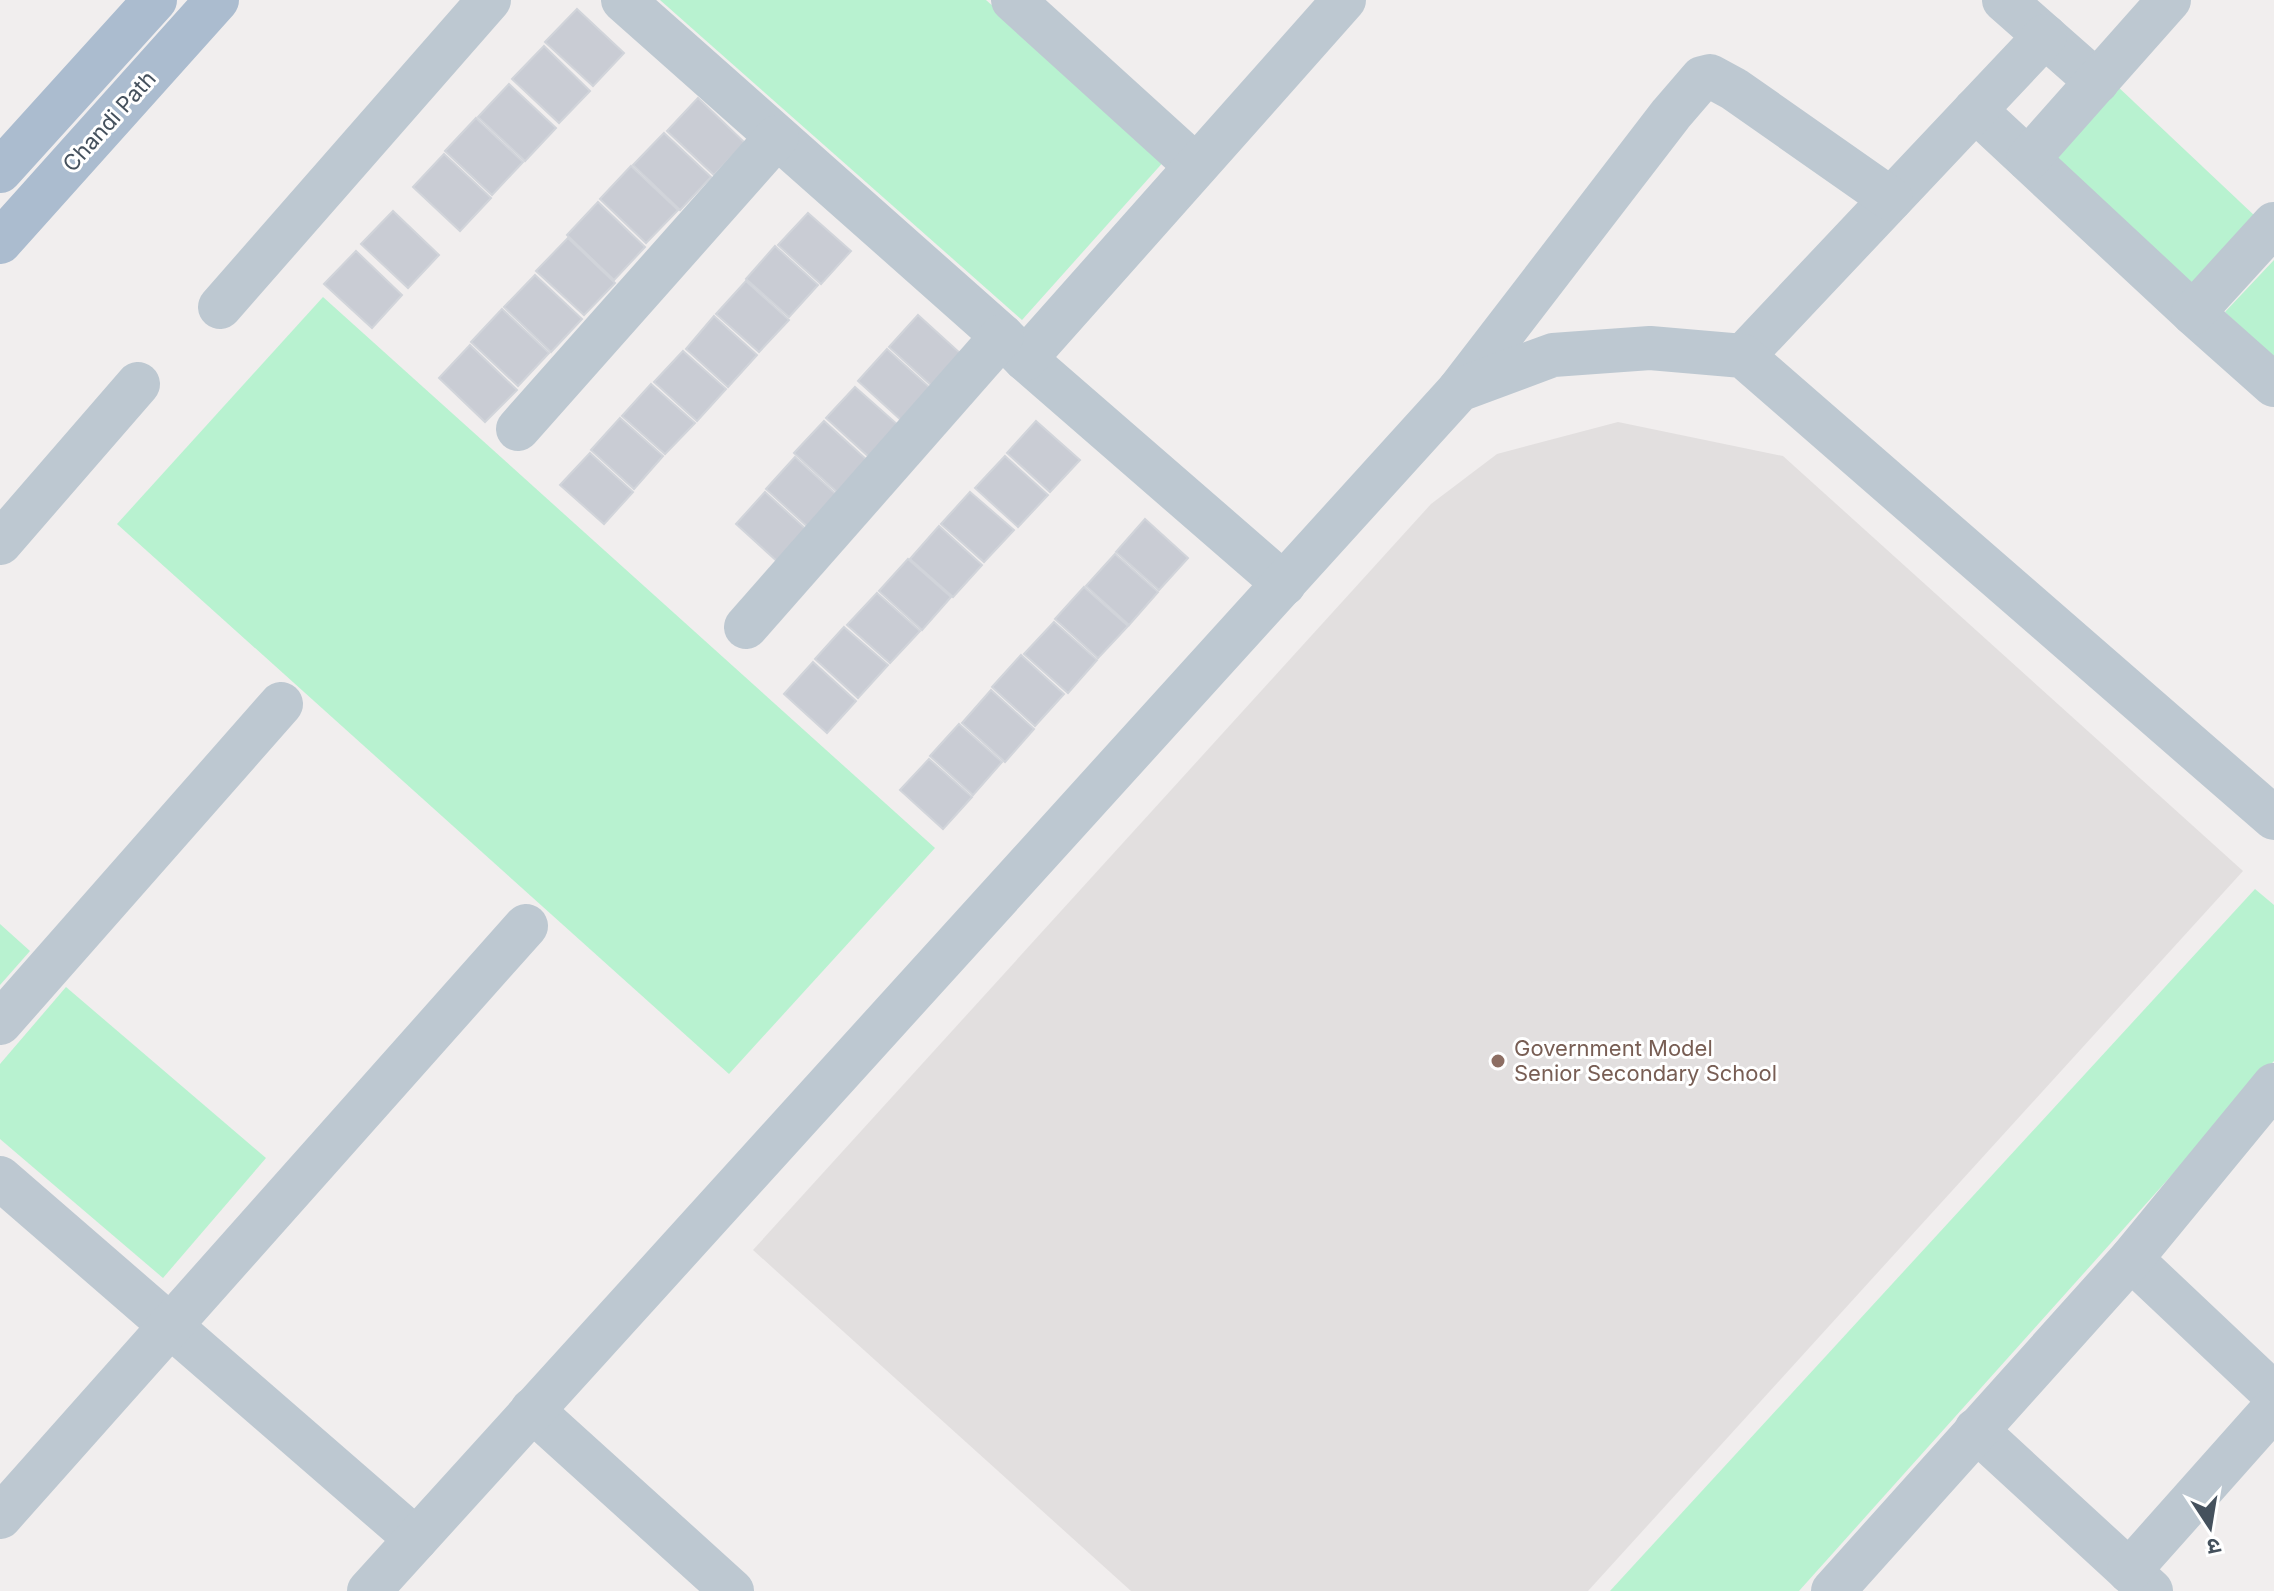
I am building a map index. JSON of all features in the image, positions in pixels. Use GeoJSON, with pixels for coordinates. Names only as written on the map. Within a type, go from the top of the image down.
{"type":"FeatureCollection","features":[{"type":"Feature","properties":{"kind":"main road"},"geometry":{"type":"LineString","coordinates":[[0,171],[155,0]]}},
{"type":"Feature","properties":{"kind":"main road","name":"Chandi Path"},"geometry":{"type":"LineString","coordinates":[[0,242],[217,0]]}},
{"type":"Feature","properties":{"kind":"street"},"geometry":{"type":"LineString","coordinates":[[220,307],[489,0]]}},
{"type":"Feature","properties":{"kind":"street"},"geometry":{"type":"LineString","coordinates":[[623,0],[1013,348],[1284,584]]}},
{"type":"Feature","properties":{"kind":"street"},"geometry":{"type":"LineString","coordinates":[[1013,0],[1196,166]]}},
{"type":"Feature","properties":{"kind":"street"},"geometry":{"type":"LineString","coordinates":[[746,627],[1013,348],[1196,166],[1344,0]]}},
{"type":"Feature","properties":{"kind":"street"},"geometry":{"type":"LineString","coordinates":[[2004,0],[2097,82]]}},
{"type":"Feature","properties":{"kind":"street"},"geometry":{"type":"LineString","coordinates":[[2028,159],[2169,0]]}},
{"type":"Feature","properties":{"kind":"street"},"geometry":{"type":"LineString","coordinates":[[1743,356],[2045,36]]}},
{"type":"Feature","properties":{"kind":"street"},"geometry":{"type":"LineString","coordinates":[[369,1591],[1459,390],[1702,78],[1710,76],[1734,89],[1891,199]]}},
{"type":"Feature","properties":{"kind":"street"},"geometry":{"type":"LineString","coordinates":[[1975,110],[2274,385]]}},
{"type":"Feature","properties":{"kind":"street"},"geometry":{"type":"LineString","coordinates":[[518,429],[777,137]]}},
{"type":"Feature","properties":{"kind":"street"},"geometry":{"type":"LineString","coordinates":[[2193,313],[2274,224]]}},
{"type":"Feature","properties":{"kind":"street"},"geometry":{"type":"LineString","coordinates":[[1459,390],[1553,355],[1650,348],[1743,356],[2274,818]]}},
{"type":"Feature","properties":{"kind":"street"},"geometry":{"type":"LineString","coordinates":[[0,543],[138,384]]}},
{"type":"Feature","properties":{"kind":"street"},"geometry":{"type":"LineString","coordinates":[[0,1023],[281,704]]}},
{"type":"Feature","properties":{"kind":"street"},"geometry":{"type":"LineString","coordinates":[[0,1517],[526,926]]}},
{"type":"Feature","properties":{"kind":"street"},"geometry":{"type":"LineString","coordinates":[[1833,1591],[2131,1259],[2274,1085]]}},
{"type":"Feature","properties":{"kind":"street"},"geometry":{"type":"LineString","coordinates":[[0,1178],[416,1539]]}},
{"type":"Feature","properties":{"kind":"street"},"geometry":{"type":"LineString","coordinates":[[2131,1259],[2274,1394]]}},
{"type":"Feature","properties":{"kind":"street"},"geometry":{"type":"LineString","coordinates":[[1976,1430],[2140,1581],[2274,1408]]}},
{"type":"Feature","properties":{"kind":"street"},"geometry":{"type":"LineString","coordinates":[[532,1410],[732,1591]]}},
{"type":"Feature","properties":{"kind":"shaded area","name":"Government Model Senior Secondary School"},"geometry":{"type":"Polygon","coordinates":[[[1618,422],[1783,456],[2243,871],[1588,1591],[1131,1591],[753,1250],[1431,504],[1497,454],[1618,422]]]}},
{"type":"Feature","properties":{"kind":"green space"},"geometry":{"type":"Polygon","coordinates":[[[660,0],[986,0],[1166,159],[1022,320],[660,0]]]}},
{"type":"Feature","properties":{"kind":"green space"},"geometry":{"type":"Polygon","coordinates":[[[2116,85],[2256,217],[2190,286],[2050,155],[2116,85]]]}},
{"type":"Feature","properties":{"kind":"green space"},"geometry":{"type":"Polygon","coordinates":[[[2274,260],[2274,358],[2225,312],[2274,260]]]}},
{"type":"Feature","properties":{"kind":"green space"},"geometry":{"type":"Polygon","coordinates":[[[323,297],[935,848],[729,1074],[117,524],[323,297]]]}},
{"type":"Feature","properties":{"kind":"green space"},"geometry":{"type":"Polygon","coordinates":[[[2255,889],[2274,905],[2274,1061],[1799,1591],[1610,1591],[2255,889]]]}},
{"type":"Feature","properties":{"kind":"green space"},"geometry":{"type":"Polygon","coordinates":[[[0,924],[30,951],[0,985],[0,924]]]}},
{"type":"Feature","properties":{"kind":"green space"},"geometry":{"type":"Polygon","coordinates":[[[66,987],[266,1158],[163,1278],[0,1139],[0,1064],[66,987]]]}},
{"type":"Feature","properties":{"kind":"building"},"geometry":{"type":"Polygon","coordinates":[[[577,9],[624,53],[593,86],[545,42],[577,9]]]}},
{"type":"Feature","properties":{"kind":"building"},"geometry":{"type":"Polygon","coordinates":[[[544,46],[590,91],[559,123],[512,79],[544,46]]]}},
{"type":"Feature","properties":{"kind":"building"},"geometry":{"type":"Polygon","coordinates":[[[509,84],[556,128],[525,161],[478,117],[509,84]]]}},
{"type":"Feature","properties":{"kind":"building"},"geometry":{"type":"Polygon","coordinates":[[[698,98],[745,143],[714,175],[667,131],[698,98]]]}},
{"type":"Feature","properties":{"kind":"building"},"geometry":{"type":"Polygon","coordinates":[[[476,118],[523,162],[492,195],[445,151],[476,118]]]}},
{"type":"Feature","properties":{"kind":"building"},"geometry":{"type":"Polygon","coordinates":[[[664,133],[711,177],[680,210],[633,165],[664,133]]]}},
{"type":"Feature","properties":{"kind":"building"},"geometry":{"type":"Polygon","coordinates":[[[444,154],[491,198],[460,231],[413,187],[444,154]]]}},
{"type":"Feature","properties":{"kind":"building"},"geometry":{"type":"Polygon","coordinates":[[[631,166],[678,210],[646,243],[600,199],[631,166]]]}},
{"type":"Feature","properties":{"kind":"building"},"geometry":{"type":"Polygon","coordinates":[[[598,202],[645,247],[614,280],[567,235],[598,202]]]}},
{"type":"Feature","properties":{"kind":"building"},"geometry":{"type":"Polygon","coordinates":[[[393,211],[439,255],[408,288],[361,244],[393,211]]]}},
{"type":"Feature","properties":{"kind":"building"},"geometry":{"type":"Polygon","coordinates":[[[808,213],[851,251],[821,284],[778,245],[808,213]]]}},
{"type":"Feature","properties":{"kind":"building"},"geometry":{"type":"Polygon","coordinates":[[[568,238],[615,283],[584,315],[536,271],[568,238]]]}},
{"type":"Feature","properties":{"kind":"building"},"geometry":{"type":"Polygon","coordinates":[[[775,246],[818,285],[789,317],[746,279],[775,246]]]}},
{"type":"Feature","properties":{"kind":"building"},"geometry":{"type":"Polygon","coordinates":[[[356,251],[402,295],[372,328],[324,284],[356,251]]]}},
{"type":"Feature","properties":{"kind":"building"},"geometry":{"type":"Polygon","coordinates":[[[535,275],[582,319],[551,352],[504,307],[535,275]]]}},
{"type":"Feature","properties":{"kind":"building"},"geometry":{"type":"Polygon","coordinates":[[[746,281],[789,320],[759,352],[716,314],[746,281]]]}},
{"type":"Feature","properties":{"kind":"building"},"geometry":{"type":"Polygon","coordinates":[[[502,309],[549,353],[518,386],[471,342],[502,309]]]}},
{"type":"Feature","properties":{"kind":"building"},"geometry":{"type":"Polygon","coordinates":[[[918,315],[961,354],[932,386],[889,347],[918,315]]]}},
{"type":"Feature","properties":{"kind":"building"},"geometry":{"type":"Polygon","coordinates":[[[714,316],[757,355],[728,387],[686,349],[714,316]]]}},
{"type":"Feature","properties":{"kind":"building"},"geometry":{"type":"Polygon","coordinates":[[[470,345],[517,390],[485,422],[439,378],[470,345]]]}},
{"type":"Feature","properties":{"kind":"building"},"geometry":{"type":"Polygon","coordinates":[[[887,349],[930,388],[901,420],[858,381],[887,349]]]}},
{"type":"Feature","properties":{"kind":"building"},"geometry":{"type":"Polygon","coordinates":[[[683,351],[726,389],[697,421],[654,382],[683,351]]]}},
{"type":"Feature","properties":{"kind":"building"},"geometry":{"type":"Polygon","coordinates":[[[651,384],[695,423],[665,454],[622,416],[651,384]]]}},
{"type":"Feature","properties":{"kind":"building"},"geometry":{"type":"Polygon","coordinates":[[[855,387],[898,425],[869,457],[826,418],[855,387]]]}},
{"type":"Feature","properties":{"kind":"building"},"geometry":{"type":"Polygon","coordinates":[[[620,418],[663,456],[634,489],[591,450],[620,418]]]}},
{"type":"Feature","properties":{"kind":"building"},"geometry":{"type":"Polygon","coordinates":[[[824,421],[867,460],[837,492],[794,453],[824,421]]]}},
{"type":"Feature","properties":{"kind":"building"},"geometry":{"type":"Polygon","coordinates":[[[1036,421],[1080,460],[1050,492],[1007,453],[1036,421]]]}},
{"type":"Feature","properties":{"kind":"building"},"geometry":{"type":"Polygon","coordinates":[[[590,453],[633,492],[604,524],[560,485],[590,453]]]}},
{"type":"Feature","properties":{"kind":"building"},"geometry":{"type":"Polygon","coordinates":[[[1005,456],[1048,495],[1018,527],[975,488],[1005,456]]]}},
{"type":"Feature","properties":{"kind":"building"},"geometry":{"type":"Polygon","coordinates":[[[795,457],[838,496],[809,528],[766,489],[795,457]]]}},
{"type":"Feature","properties":{"kind":"building"},"geometry":{"type":"Polygon","coordinates":[[[765,492],[808,531],[779,563],[736,524],[765,492]]]}},
{"type":"Feature","properties":{"kind":"building"},"geometry":{"type":"Polygon","coordinates":[[[970,492],[1014,530],[984,562],[941,524],[970,492]]]}},
{"type":"Feature","properties":{"kind":"building"},"geometry":{"type":"Polygon","coordinates":[[[1145,519],[1188,558],[1159,590],[1116,552],[1145,519]]]}},
{"type":"Feature","properties":{"kind":"building"},"geometry":{"type":"Polygon","coordinates":[[[939,526],[982,565],[953,597],[910,559],[939,526]]]}},
{"type":"Feature","properties":{"kind":"building"},"geometry":{"type":"Polygon","coordinates":[[[1115,554],[1158,592],[1129,625],[1086,586],[1115,554]]]}},
{"type":"Feature","properties":{"kind":"building"},"geometry":{"type":"Polygon","coordinates":[[[908,559],[951,597],[922,630],[879,591],[908,559]]]}},
{"type":"Feature","properties":{"kind":"building"},"geometry":{"type":"Polygon","coordinates":[[[1084,587],[1128,626],[1098,658],[1055,619],[1084,587]]]}},
{"type":"Feature","properties":{"kind":"building"},"geometry":{"type":"Polygon","coordinates":[[[877,593],[920,631],[890,663],[847,625],[877,593]]]}},
{"type":"Feature","properties":{"kind":"building"},"geometry":{"type":"Polygon","coordinates":[[[1054,622],[1097,660],[1068,693],[1024,654],[1054,622]]]}},
{"type":"Feature","properties":{"kind":"building"},"geometry":{"type":"Polygon","coordinates":[[[844,627],[888,665],[858,698],[815,659],[844,627]]]}},
{"type":"Feature","properties":{"kind":"building"},"geometry":{"type":"Polygon","coordinates":[[[1021,655],[1064,694],[1035,726],[992,687],[1021,655]]]}},
{"type":"Feature","properties":{"kind":"building"},"geometry":{"type":"Polygon","coordinates":[[[813,662],[856,701],[827,733],[784,694],[813,662]]]}},
{"type":"Feature","properties":{"kind":"building"},"geometry":{"type":"Polygon","coordinates":[[[991,690],[1034,729],[1005,762],[962,723],[991,690]]]}},
{"type":"Feature","properties":{"kind":"building"},"geometry":{"type":"Polygon","coordinates":[[[959,724],[1002,762],[973,795],[930,756],[959,724]]]}},
{"type":"Feature","properties":{"kind":"building"},"geometry":{"type":"Polygon","coordinates":[[[929,759],[972,797],[943,829],[900,790],[929,759]]]}},
{"type":"Feature","properties":{"kind":"place","name":"Government Model Senior Secondary School"},"geometry":{"type":"Point","coordinates":[1498,1061]}}]}
